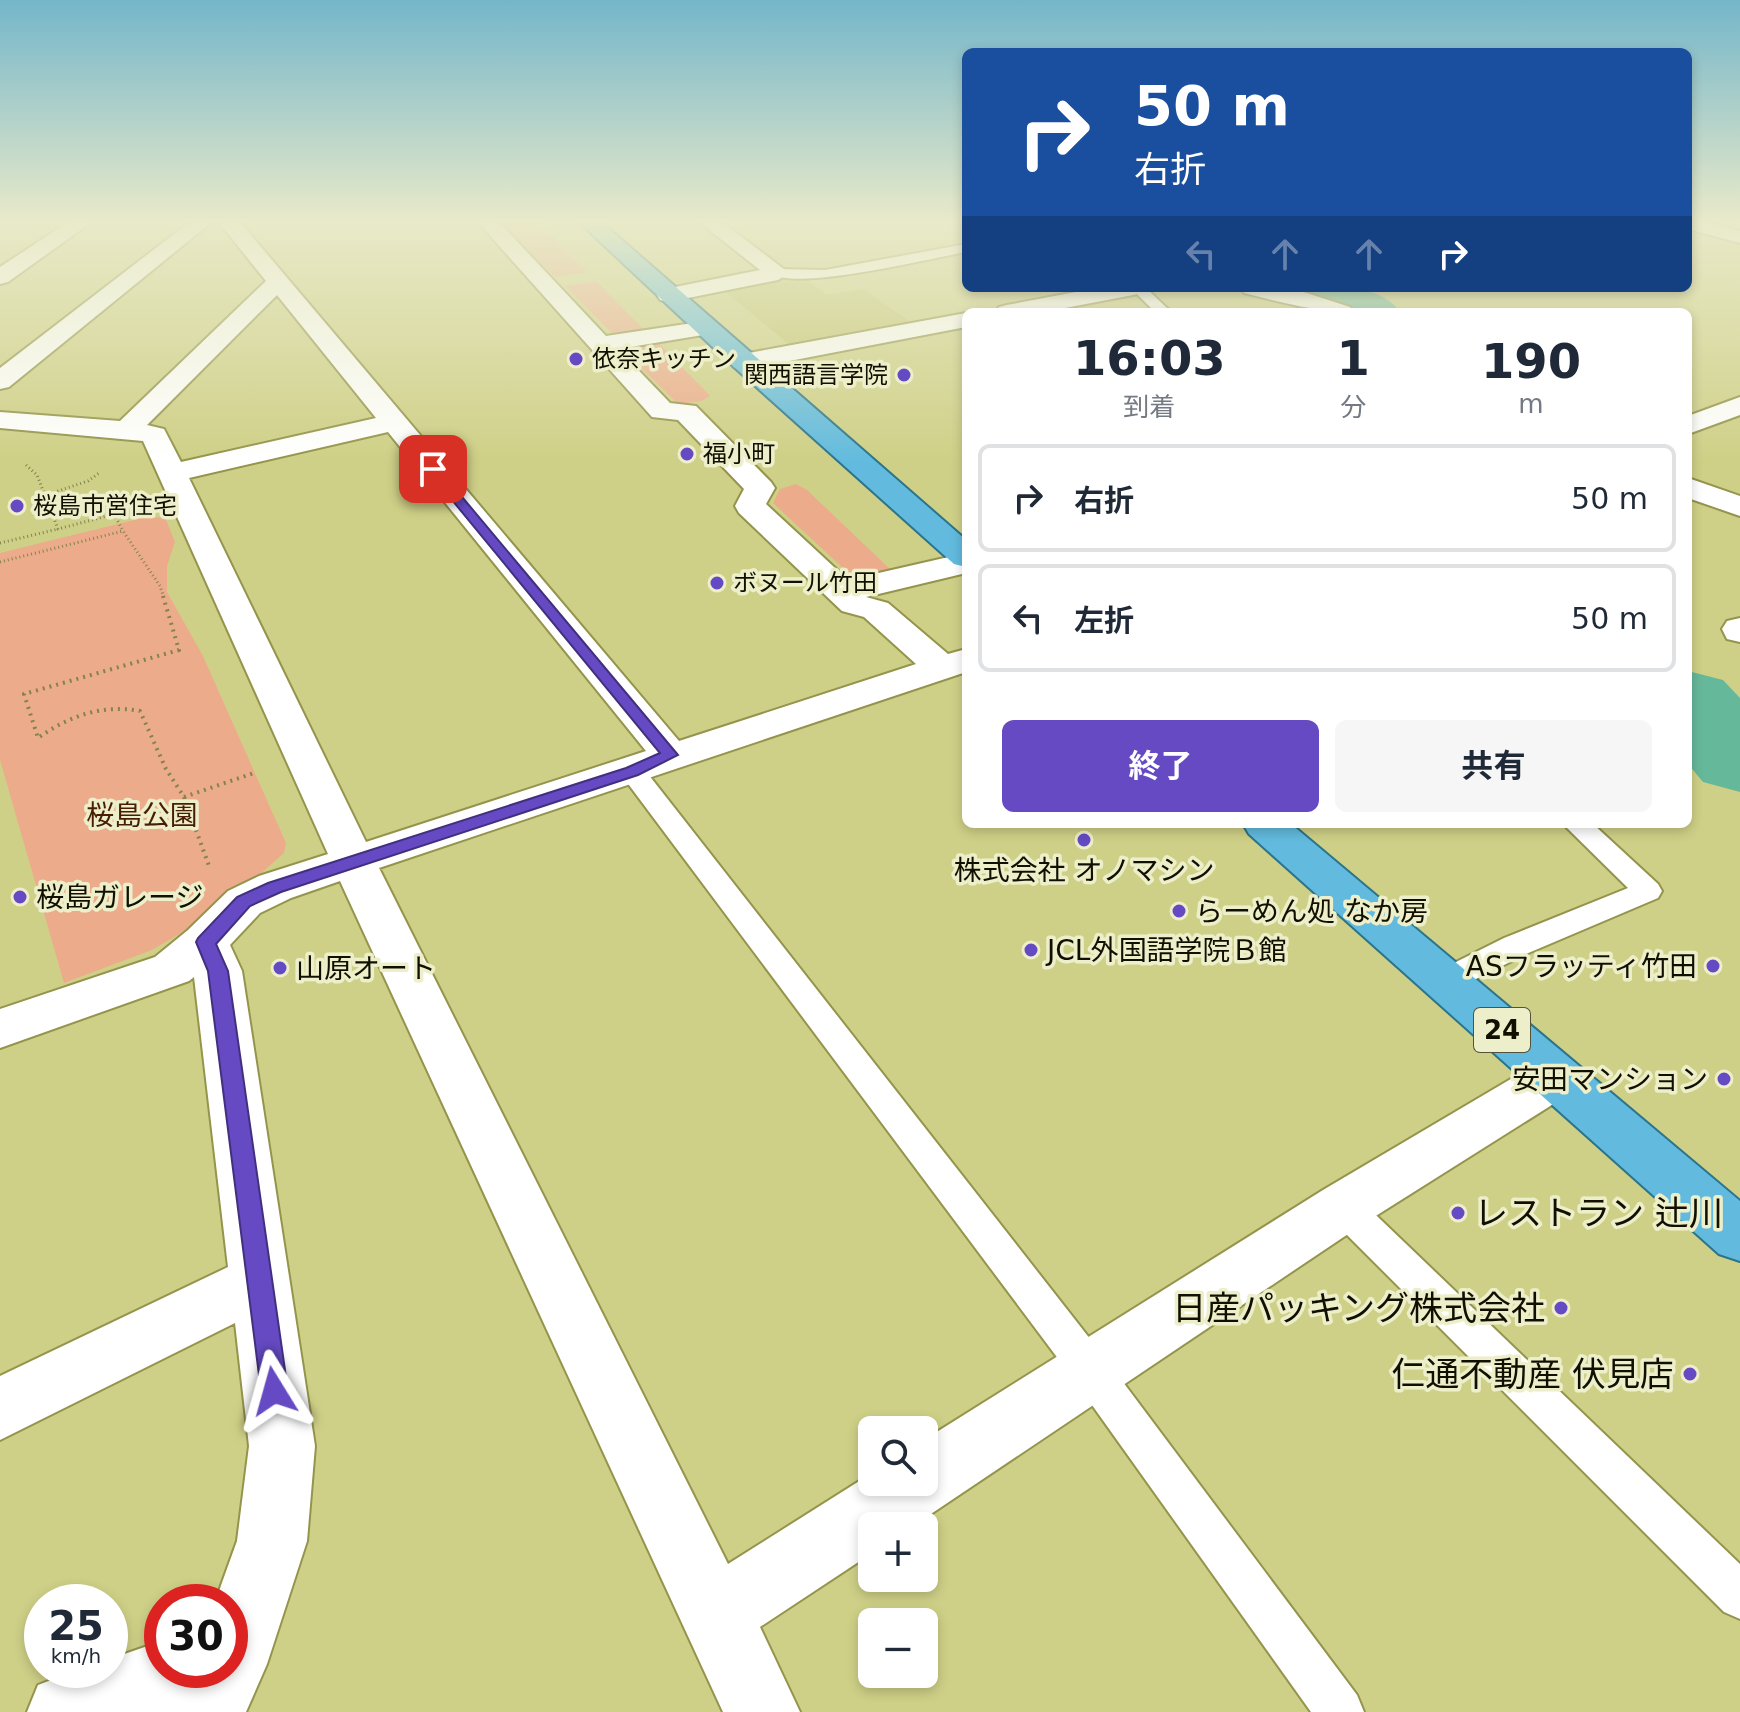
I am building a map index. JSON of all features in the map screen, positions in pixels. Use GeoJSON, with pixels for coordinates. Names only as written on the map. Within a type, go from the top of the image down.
{"type":"FeatureCollection","features":[{"type":"Feature","properties":{"kind":"highway"},"geometry":{"type":"LineString","coordinates":[[675,301],[962,556]]}},
{"type":"Feature","properties":{"kind":"highway","name":"24"},"geometry":{"type":"LineString","coordinates":[[1269,828],[1740,1236]]}},
{"type":"Feature","properties":{"kind":"street"},"geometry":{"type":"LineString","coordinates":[[0,381],[102,301]]}},
{"type":"Feature","properties":{"kind":"street"},"geometry":{"type":"LineString","coordinates":[[127,430],[259,301]]}},
{"type":"Feature","properties":{"kind":"street"},"geometry":{"type":"LineString","coordinates":[[294,301],[394,422],[651,763]]}},
{"type":"Feature","properties":{"kind":"street"},"geometry":{"type":"LineString","coordinates":[[561,301],[662,411],[686,412],[760,488],[750,506],[854,604],[876,610],[954,664]]}},
{"type":"Feature","properties":{"kind":"street"},"geometry":{"type":"LineString","coordinates":[[1028,308],[1067,301]]}},
{"type":"Feature","properties":{"kind":"street"},"geometry":{"type":"LineString","coordinates":[[1309,301],[1330,308]]}},
{"type":"Feature","properties":{"kind":"street"},"geometry":{"type":"LineString","coordinates":[[743,362],[962,321]]}},
{"type":"Feature","properties":{"kind":"street"},"geometry":{"type":"LineString","coordinates":[[601,344],[706,328]]}},
{"type":"Feature","properties":{"kind":"street"},"geometry":{"type":"LineString","coordinates":[[1692,424],[1738,407]]}},
{"type":"Feature","properties":{"kind":"street"},"geometry":{"type":"LineString","coordinates":[[0,420],[154,435],[354,863],[762,1712]]}},
{"type":"Feature","properties":{"kind":"street"},"geometry":{"type":"LineString","coordinates":[[177,485],[394,422]]}},
{"type":"Feature","properties":{"kind":"street"},"geometry":{"type":"LineString","coordinates":[[1692,489],[1740,507]]}},
{"type":"Feature","properties":{"kind":"street"},"geometry":{"type":"LineString","coordinates":[[842,592],[962,561]]}},
{"type":"Feature","properties":{"kind":"street"},"geometry":{"type":"LineString","coordinates":[[0,1029],[172,969],[205,942],[244,902],[275,887],[954,664]]}},
{"type":"Feature","properties":{"kind":"street"},"geometry":{"type":"LineString","coordinates":[[205,942],[218,971],[282,1446],[272,1541],[248,1600]]}},
{"type":"Feature","properties":{"kind":"street"},"geometry":{"type":"LineString","coordinates":[[938,1471],[1343,1207],[1556,1077]]}},
{"type":"Feature","properties":{"kind":"street"},"geometry":{"type":"LineString","coordinates":[[0,1409],[259,1281]]}},
{"type":"Feature","properties":{"kind":"street"},"geometry":{"type":"LineString","coordinates":[[716,1614],[899,1496]]}},
{"type":"Feature","properties":{"kind":"street"},"geometry":{"type":"LineString","coordinates":[[65,1712],[155,1688]]}},
{"type":"Feature","properties":{"kind":"lane"},"geometry":{"type":"LineString","coordinates":[[651,763],[1340,1712]]}},
{"type":"Feature","properties":{"kind":"lane"},"geometry":{"type":"LineString","coordinates":[[1445,981],[1515,946],[1648,891],[1581,828]]}},
{"type":"Feature","properties":{"kind":"lane"},"geometry":{"type":"LineString","coordinates":[[1343,1207],[1740,1596]]}},
{"type":"Feature","properties":{"kind":"path"},"geometry":{"type":"LineString","coordinates":[[58,529],[37,475],[16,455],[29,437],[61,425]]}},
{"type":"Feature","properties":{"kind":"path"},"geometry":{"type":"LineString","coordinates":[[46,495],[88,481],[106,468]]}},
{"type":"Feature","properties":{"kind":"path"},"geometry":{"type":"LineString","coordinates":[[0,543],[114,514],[177,485]]}},
{"type":"Feature","properties":{"kind":"path"},"geometry":{"type":"LineString","coordinates":[[114,514],[160,586],[179,650],[24,694],[38,738],[55,725],[82,714],[105,708],[140,711],[166,769],[184,797],[212,876]]}},
{"type":"Feature","properties":{"kind":"path"},"geometry":{"type":"LineString","coordinates":[[0,562],[123,531]]}},
{"type":"Feature","properties":{"kind":"path"},"geometry":{"type":"LineString","coordinates":[[184,797],[267,770]]}},
{"type":"Feature","properties":{"kind":"shaded area"},"geometry":{"type":"Polygon","coordinates":[[[737,301],[880,301],[915,325],[792,347],[737,301]]]}},
{"type":"Feature","properties":{"kind":"green space"},"geometry":{"type":"Polygon","coordinates":[[[580,301],[615,301],[645,331],[614,335],[580,301]]]}},
{"type":"Feature","properties":{"kind":"green space"},"geometry":{"type":"Polygon","coordinates":[[[657,341],[710,396],[701,401],[678,404],[620,347],[657,341]]]}},
{"type":"Feature","properties":{"kind":"green space"},"geometry":{"type":"Polygon","coordinates":[[[796,484],[807,490],[893,572],[858,577],[845,570],[773,503],[780,489],[796,484]]]}},
{"type":"Feature","properties":{"kind":"green space","name":"桜島公園"},"geometry":{"type":"Polygon","coordinates":[[[165,517],[175,542],[167,566],[167,592],[203,656],[286,843],[284,853],[217,912],[152,950],[64,983],[0,760],[0,553],[142,518],[165,517]]]}},
{"type":"Feature","properties":{"kind":"waterway"},"geometry":{"type":"LineString","coordinates":[[1340,301],[1358,308]]}},
{"type":"Feature","properties":{"kind":"waterway"},"geometry":{"type":"LineString","coordinates":[[1692,706],[1740,760]]}},
{"type":"Feature","properties":{"kind":"place","name":"依奈キッチン"},"geometry":{"type":"Point","coordinates":[576,359]}},
{"type":"Feature","properties":{"kind":"place","name":"関西語言学院"},"geometry":{"type":"Point","coordinates":[904,375]}},
{"type":"Feature","properties":{"kind":"place","name":"福小町"},"geometry":{"type":"Point","coordinates":[687,454]}},
{"type":"Feature","properties":{"kind":"place","name":"桜島市営住宅"},"geometry":{"type":"Point","coordinates":[17,506]}},
{"type":"Feature","properties":{"kind":"place","name":"ボヌール竹田"},"geometry":{"type":"Point","coordinates":[717,583]}},
{"type":"Feature","properties":{"kind":"place","name":"株式会社 オノマシン"},"geometry":{"type":"Point","coordinates":[1084,840]}},
{"type":"Feature","properties":{"kind":"place","name":"桜島ガレージ"},"geometry":{"type":"Point","coordinates":[20,897]}},
{"type":"Feature","properties":{"kind":"place","name":"らーめん処 なか房"},"geometry":{"type":"Point","coordinates":[1179,911]}},
{"type":"Feature","properties":{"kind":"place","name":"JCL外国語学院Ｂ館"},"geometry":{"type":"Point","coordinates":[1031,950]}},
{"type":"Feature","properties":{"kind":"place","name":"ASフラッティ竹田"},"geometry":{"type":"Point","coordinates":[1713,966]}},
{"type":"Feature","properties":{"kind":"place","name":"山原オート"},"geometry":{"type":"Point","coordinates":[280,968]}},
{"type":"Feature","properties":{"kind":"place","name":"安田マンション"},"geometry":{"type":"Point","coordinates":[1724,1079]}},
{"type":"Feature","properties":{"kind":"place","name":"レストラン 辻川"},"geometry":{"type":"Point","coordinates":[1458,1213]}},
{"type":"Feature","properties":{"kind":"place","name":"日産パッキング株式会社"},"geometry":{"type":"Point","coordinates":[1561,1308]}},
{"type":"Feature","properties":{"kind":"place","name":"仁通不動産 伏見店"},"geometry":{"type":"Point","coordinates":[1690,1374]}},
{"type":"Feature","properties":{"kind":"route"},"geometry":{"type":"LineString","coordinates":[[274,1391],[218,971],[205,942],[244,902],[275,887],[632,771],[670,755],[433,469]]}}]}
